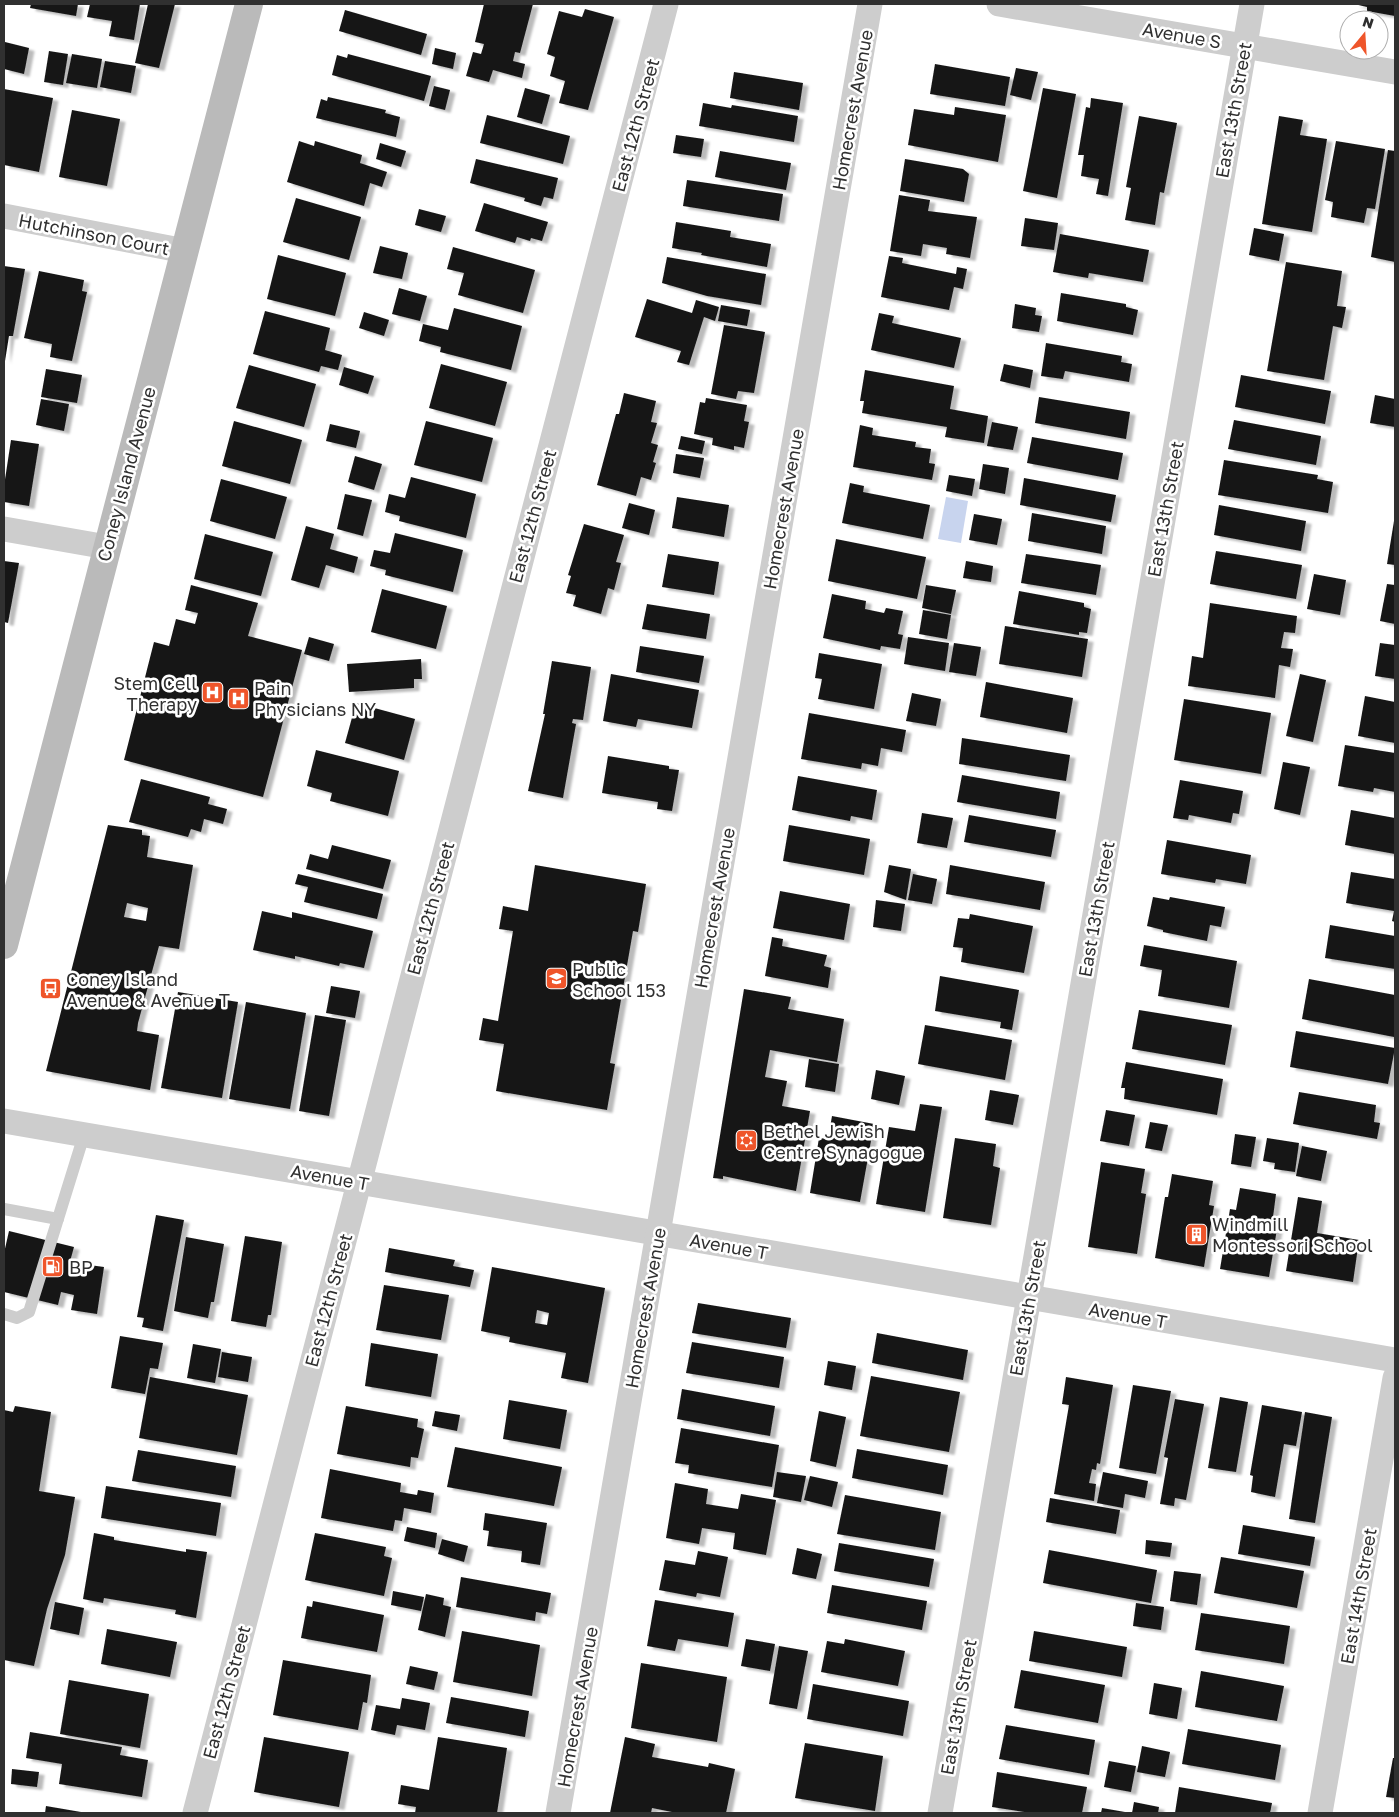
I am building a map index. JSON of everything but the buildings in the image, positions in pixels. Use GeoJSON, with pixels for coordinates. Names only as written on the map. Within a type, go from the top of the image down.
{"type":"FeatureCollection","features":[{"type":"Feature","properties":{"kind":"main road","name":"Coney Island Avenue"},"geometry":{"type":"LineString","coordinates":[[4,945],[249,4]]}},
{"type":"Feature","properties":{"kind":"street","name":"East 12th Street"},"geometry":{"type":"LineString","coordinates":[[195,1813],[666,4]]}},
{"type":"Feature","properties":{"kind":"street","name":"Homecrest Avenue"},"geometry":{"type":"LineString","coordinates":[[558,1813],[870,4]]}},
{"type":"Feature","properties":{"kind":"street","name":"Avenue S"},"geometry":{"type":"LineString","coordinates":[[999,4],[1395,72]]}},
{"type":"Feature","properties":{"kind":"street","name":"East 13th Street"},"geometry":{"type":"LineString","coordinates":[[940,1813],[1252,4]]}},
{"type":"Feature","properties":{"kind":"street","name":"Hutchinson Court"},"geometry":{"type":"LineString","coordinates":[[4,216],[184,251]]}},
{"type":"Feature","properties":{"kind":"street"},"geometry":{"type":"LineString","coordinates":[[4,529],[107,547]]}},
{"type":"Feature","properties":{"kind":"street","name":"Avenue T"},"geometry":{"type":"LineString","coordinates":[[4,1121],[1395,1360]]}},
{"type":"Feature","properties":{"kind":"street","name":"East 14th Street"},"geometry":{"type":"LineString","coordinates":[[1320,1813],[1395,1378]]}},
{"type":"Feature","properties":{"kind":"lane"},"geometry":{"type":"LineString","coordinates":[[4,1314],[18,1318],[29,1312],[84,1135]]}},
{"type":"Feature","properties":{"kind":"lane"},"geometry":{"type":"LineString","coordinates":[[4,1209],[58,1219]]}},
{"type":"Feature","properties":{"kind":"water"},"geometry":{"type":"Polygon","coordinates":[[[946,497],[968,501],[961,543],[938,539],[946,497]]]}},
{"type":"Feature","properties":{"kind":"place","name":"Stem Cell Therapy"},"geometry":{"type":"Point","coordinates":[213,693]}},
{"type":"Feature","properties":{"kind":"place","name":"Pain Physicians NY"},"geometry":{"type":"Point","coordinates":[238,698]}},
{"type":"Feature","properties":{"kind":"place","name":"Public School 153"},"geometry":{"type":"Point","coordinates":[556,979]}},
{"type":"Feature","properties":{"kind":"place","name":"Coney Island Avenue & Avenue T"},"geometry":{"type":"Point","coordinates":[50,989]}},
{"type":"Feature","properties":{"kind":"place","name":"Bethel Jewish Centre Synagogue"},"geometry":{"type":"Point","coordinates":[747,1141]}},
{"type":"Feature","properties":{"kind":"place","name":"Windmill Montessori School"},"geometry":{"type":"Point","coordinates":[1196,1234]}},
{"type":"Feature","properties":{"kind":"place","name":"BP"},"geometry":{"type":"Point","coordinates":[53,1267]}}]}
